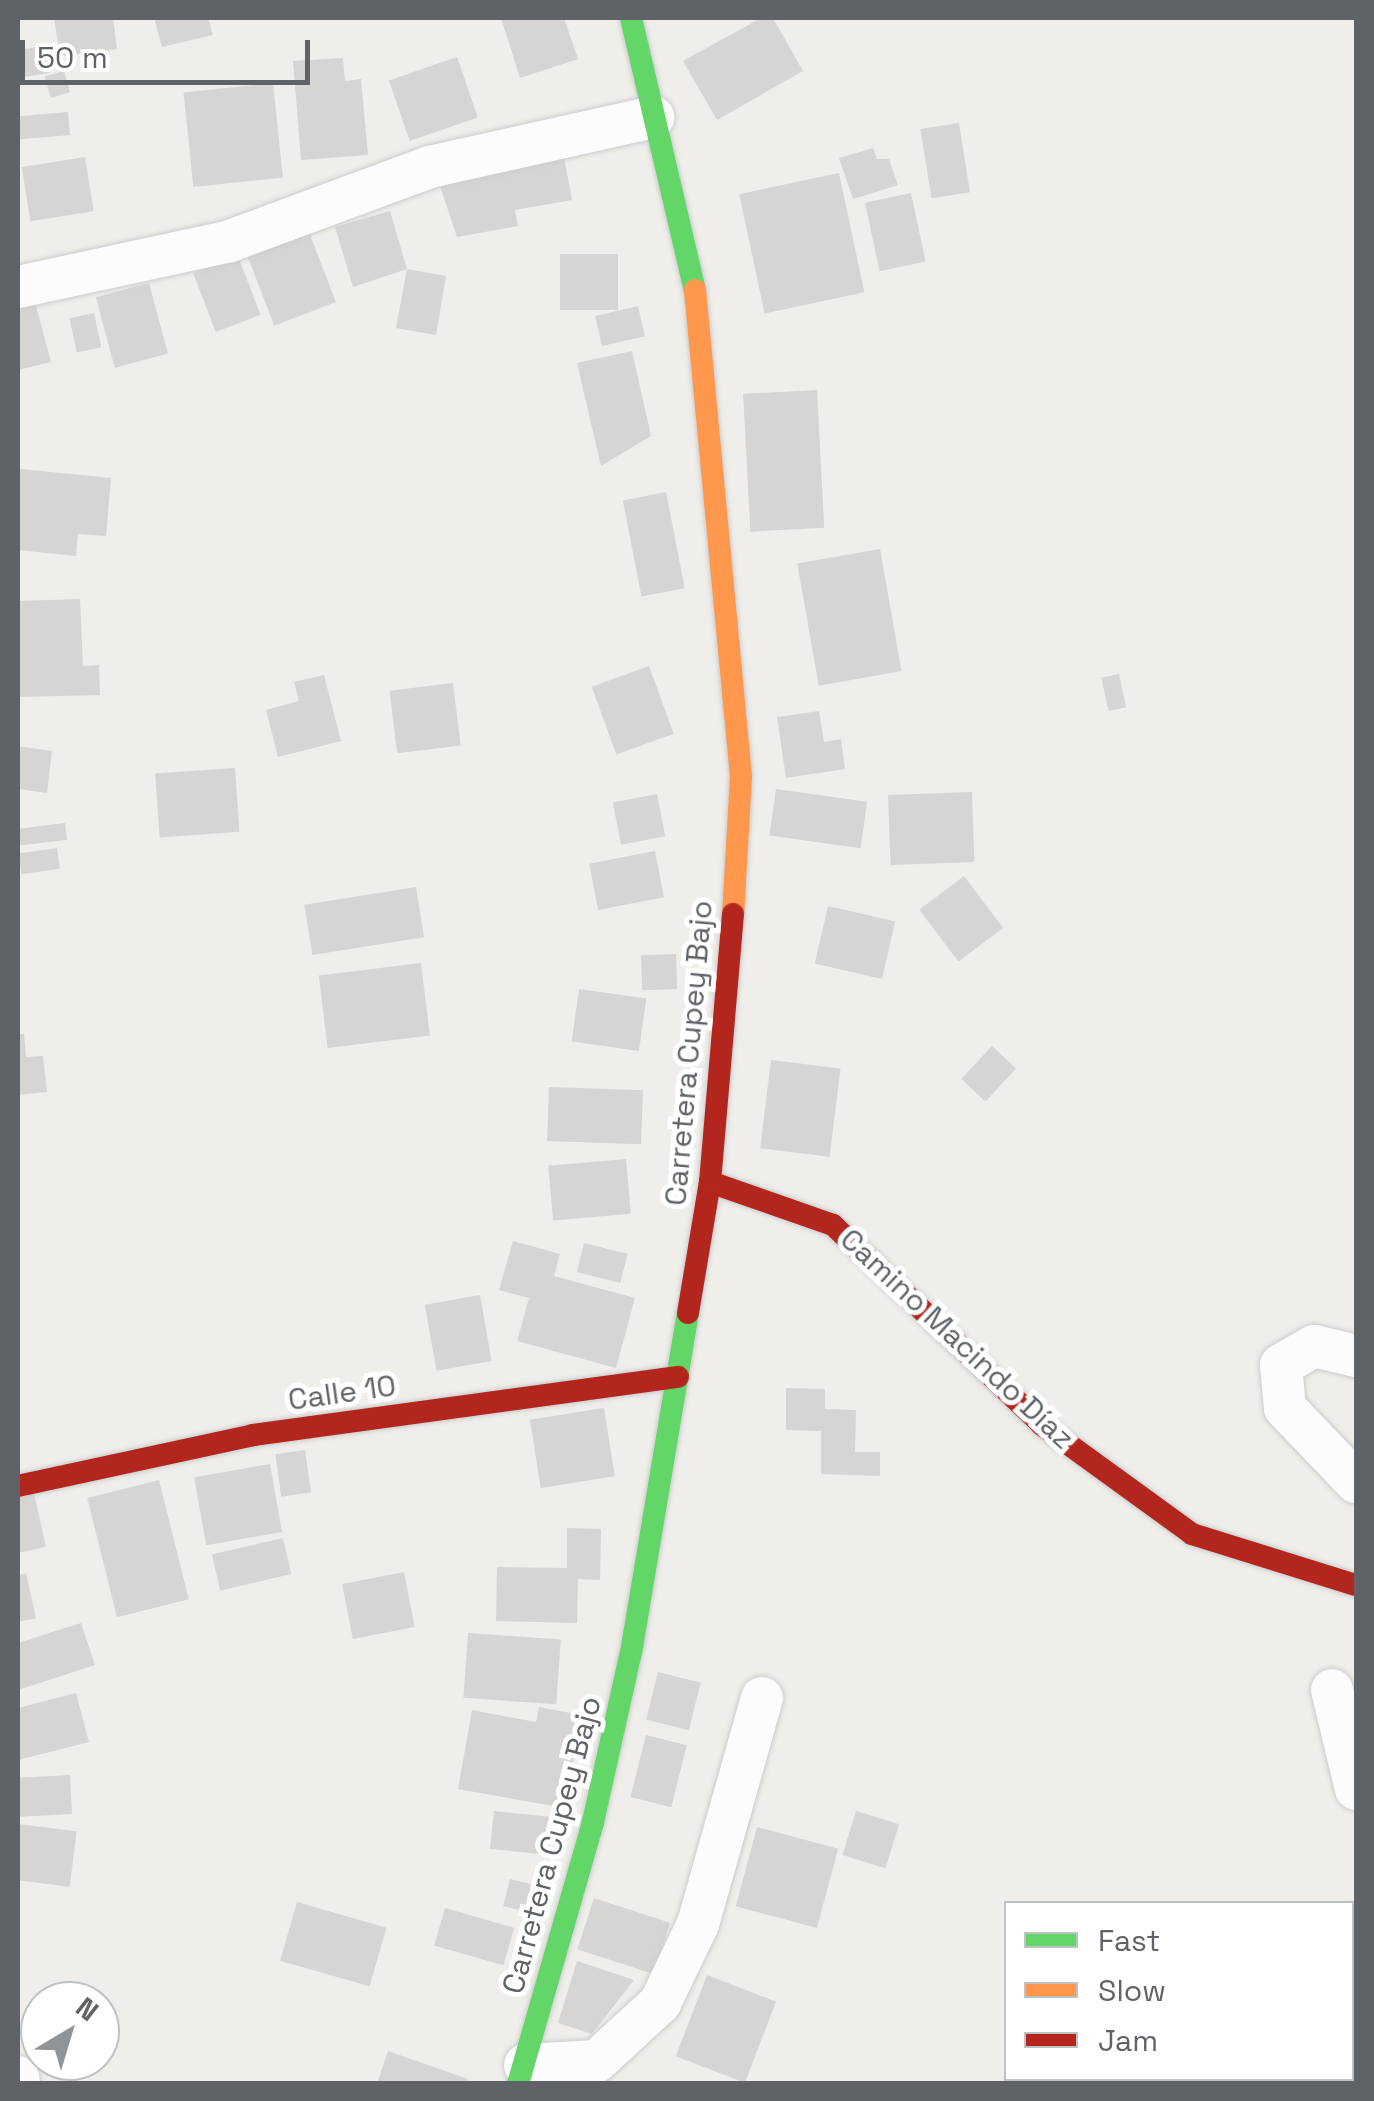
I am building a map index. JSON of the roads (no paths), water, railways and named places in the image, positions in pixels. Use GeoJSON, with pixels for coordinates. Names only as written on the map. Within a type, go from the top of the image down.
{"type":"FeatureCollection","features":[{"type":"Feature","properties":{"kind":"street","name":"Carretera Cupey Bajo"},"geometry":{"type":"LineString","coordinates":[[522,2074],[593,1822],[628,1666],[678,1377],[710,1182],[741,776],[694,284],[630,18]]}},
{"type":"Feature","properties":{"kind":"street"},"geometry":{"type":"LineString","coordinates":[[18,288],[230,240],[430,168],[653,117]]}},
{"type":"Feature","properties":{"kind":"street","name":"Camino Macindo Díaz"},"geometry":{"type":"LineString","coordinates":[[710,1182],[833,1225],[1042,1425],[1192,1534],[1356,1584]]}},
{"type":"Feature","properties":{"kind":"street"},"geometry":{"type":"LineString","coordinates":[[1356,1356],[1314,1346],[1281,1365],[1285,1408],[1356,1482]]}},
{"type":"Feature","properties":{"kind":"street","name":"Calle 10"},"geometry":{"type":"LineString","coordinates":[[18,1486],[253,1435],[678,1377]]}},
{"type":"Feature","properties":{"kind":"street"},"geometry":{"type":"LineString","coordinates":[[1332,1690],[1356,1789]]}},
{"type":"Feature","properties":{"kind":"street"},"geometry":{"type":"LineString","coordinates":[[522,2074],[597,2061],[660,2003],[698,1924],[762,1698]]}}]}
